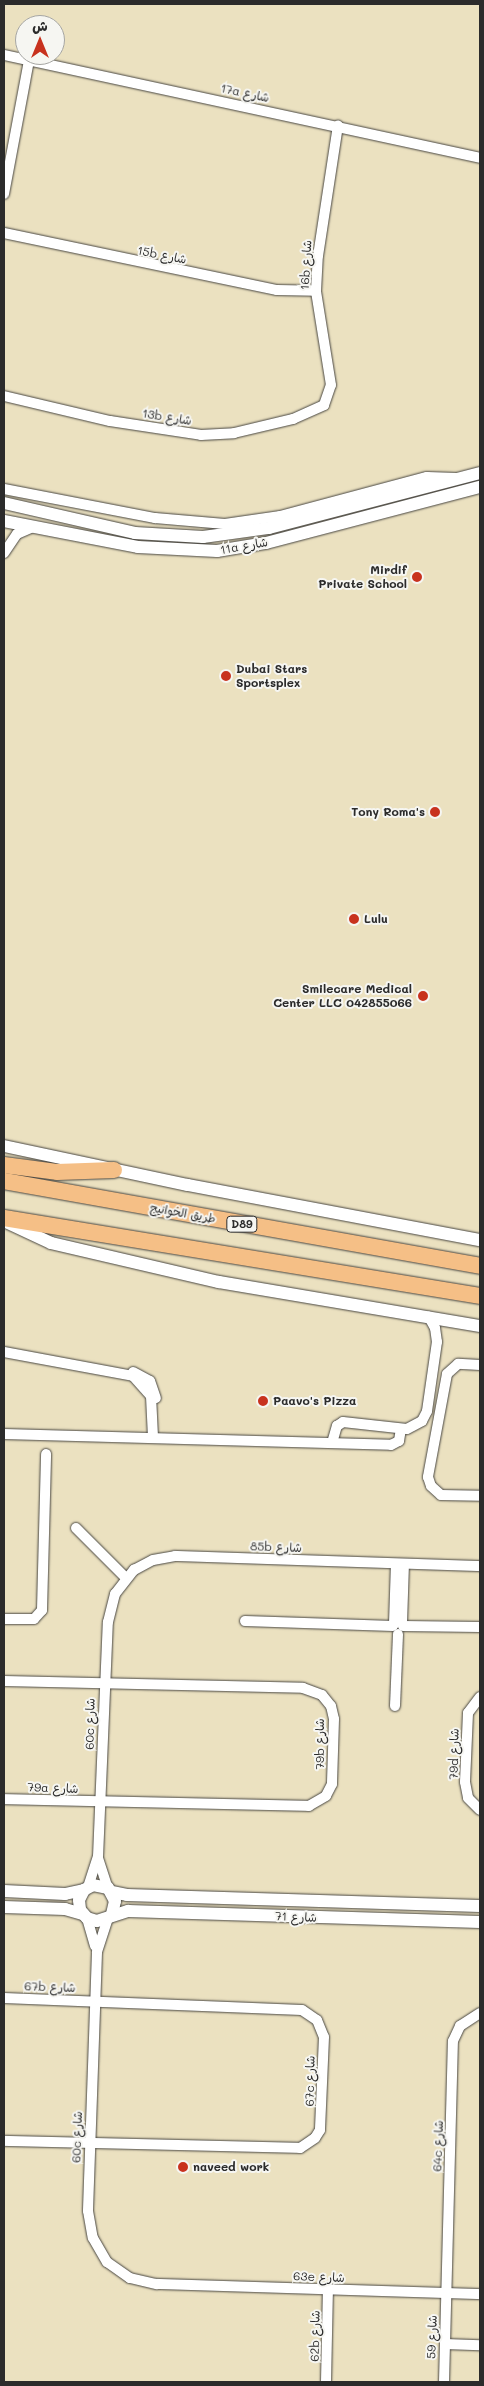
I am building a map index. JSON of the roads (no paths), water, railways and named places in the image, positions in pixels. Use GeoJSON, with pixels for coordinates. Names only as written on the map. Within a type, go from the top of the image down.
{"type":"FeatureCollection","features":[{"type":"Feature","properties":{"kind":"highway"},"geometry":{"type":"LineString","coordinates":[[4,1164],[57,1172],[114,1170]]}},
{"type":"Feature","properties":{"kind":"highway","name":"طريق الخوانيج"},"geometry":{"type":"LineString","coordinates":[[4,1181],[480,1266]]}},
{"type":"Feature","properties":{"kind":"highway"},"geometry":{"type":"LineString","coordinates":[[4,1220],[480,1296]]}},
{"type":"Feature","properties":{"kind":"street"},"geometry":{"type":"LineString","coordinates":[[4,194],[28,65]]}},
{"type":"Feature","properties":{"kind":"street","name":"17a شارع"},"geometry":{"type":"LineString","coordinates":[[48,65],[480,158]]}},
{"type":"Feature","properties":{"kind":"street","name":"16b شارع"},"geometry":{"type":"LineString","coordinates":[[324,405],[331,385],[316,290],[318,256],[338,126]]}},
{"type":"Feature","properties":{"kind":"street","name":"15b شارع"},"geometry":{"type":"LineString","coordinates":[[4,233],[277,290],[316,290]]}},
{"type":"Feature","properties":{"kind":"street","name":"13b شارع"},"geometry":{"type":"LineString","coordinates":[[4,396],[110,421],[201,435],[234,433],[293,419],[324,405]]}},
{"type":"Feature","properties":{"kind":"street","name":"11a شارع"},"geometry":{"type":"LineString","coordinates":[[4,503],[57,516],[153,535],[226,536],[269,528],[480,473]]}},
{"type":"Feature","properties":{"kind":"street","name":"11a شارع"},"geometry":{"type":"LineString","coordinates":[[4,489],[155,518],[225,524],[266,520],[426,477],[460,478]]}},
{"type":"Feature","properties":{"kind":"street","name":"11a شارع"},"geometry":{"type":"LineString","coordinates":[[4,521],[138,547],[217,551],[266,543],[480,486]]}},
{"type":"Feature","properties":{"kind":"street"},"geometry":{"type":"LineString","coordinates":[[4,510],[35,516],[57,516]]}},
{"type":"Feature","properties":{"kind":"street"},"geometry":{"type":"LineString","coordinates":[[4,553],[17,534],[34,527]]}},
{"type":"Feature","properties":{"kind":"street"},"geometry":{"type":"LineString","coordinates":[[4,1146],[114,1170],[480,1240]]}},
{"type":"Feature","properties":{"kind":"street"},"geometry":{"type":"LineString","coordinates":[[4,1220],[51,1243],[192,1275],[480,1326]]}},
{"type":"Feature","properties":{"kind":"street"},"geometry":{"type":"LineString","coordinates":[[332,1443],[337,1426],[343,1422],[401,1429],[418,1425],[427,1411],[437,1342],[436,1328],[429,1317]]}},
{"type":"Feature","properties":{"kind":"street"},"geometry":{"type":"LineString","coordinates":[[4,1352],[120,1372],[136,1372],[150,1381],[156,1395],[153,1409],[153,1437]]}},
{"type":"Feature","properties":{"kind":"street"},"geometry":{"type":"LineString","coordinates":[[480,1365],[458,1364],[447,1374],[428,1477],[430,1486],[441,1495],[480,1496]]}},
{"type":"Feature","properties":{"kind":"street"},"geometry":{"type":"LineString","coordinates":[[4,1434],[394,1445],[399,1442],[401,1429]]}},
{"type":"Feature","properties":{"kind":"street"},"geometry":{"type":"LineString","coordinates":[[4,1619],[34,1619],[41,1613],[46,1454]]}},
{"type":"Feature","properties":{"kind":"street"},"geometry":{"type":"LineString","coordinates":[[76,1528],[126,1578]]}},
{"type":"Feature","properties":{"kind":"street","name":"85b شارع"},"geometry":{"type":"LineString","coordinates":[[108,1622],[115,1594],[126,1578],[153,1560],[175,1556],[480,1566]]}},
{"type":"Feature","properties":{"kind":"street"},"geometry":{"type":"LineString","coordinates":[[395,1706],[400,1564]]}},
{"type":"Feature","properties":{"kind":"street"},"geometry":{"type":"LineString","coordinates":[[245,1620],[398,1627],[480,1628]]}},
{"type":"Feature","properties":{"kind":"street","name":"60c شارع"},"geometry":{"type":"LineString","coordinates":[[86,1889],[98,1857],[103,1683],[108,1622]]}},
{"type":"Feature","properties":{"kind":"street","name":"79b شارع"},"geometry":{"type":"LineString","coordinates":[[4,1680],[310,1689],[322,1695],[331,1706],[334,1728],[332,1784],[326,1796],[315,1804],[302,1807],[101,1802]]}},
{"type":"Feature","properties":{"kind":"street","name":"79d شارع"},"geometry":{"type":"LineString","coordinates":[[480,1697],[468,1713],[465,1782],[468,1798],[480,1810]]}},
{"type":"Feature","properties":{"kind":"street","name":"79a شارع"},"geometry":{"type":"LineString","coordinates":[[4,1799],[101,1802]]}},
{"type":"Feature","properties":{"kind":"street","name":"60c شارع"},"geometry":{"type":"LineString","coordinates":[[98,1857],[110,1890]]}},
{"type":"Feature","properties":{"kind":"street"},"geometry":{"type":"LineString","coordinates":[[4,1891],[65,1894],[98,1885],[110,1890],[115,1905],[110,1916],[97,1921],[65,1909],[4,1907]]}},
{"type":"Feature","properties":{"kind":"street"},"geometry":{"type":"LineString","coordinates":[[85,1916],[79,1900],[86,1889]]}},
{"type":"Feature","properties":{"kind":"street","name":"شارع 71"},"geometry":{"type":"LineString","coordinates":[[110,1890],[127,1895],[480,1906]]}},
{"type":"Feature","properties":{"kind":"street","name":"شارع 71"},"geometry":{"type":"LineString","coordinates":[[110,1916],[128,1911],[480,1922]]}},
{"type":"Feature","properties":{"kind":"street","name":"60c شارع"},"geometry":{"type":"LineString","coordinates":[[85,1916],[97,1952]]}},
{"type":"Feature","properties":{"kind":"street","name":"60c شارع"},"geometry":{"type":"LineString","coordinates":[[110,1916],[97,1952],[88,2211],[93,2238],[99,2251],[118,2271],[130,2278],[157,2284]]}},
{"type":"Feature","properties":{"kind":"street","name":"67b شارع"},"geometry":{"type":"LineString","coordinates":[[4,1998],[94,2002]]}},
{"type":"Feature","properties":{"kind":"street","name":"67c شارع"},"geometry":{"type":"LineString","coordinates":[[89,2144],[300,2148],[315,2138],[320,2130],[323,2092],[323,2031],[317,2020],[308,2012],[94,2002]]}},
{"type":"Feature","properties":{"kind":"street","name":"64c شارع"},"geometry":{"type":"LineString","coordinates":[[446,2293],[453,2041],[460,2026],[480,2013]]}},
{"type":"Feature","properties":{"kind":"street"},"geometry":{"type":"LineString","coordinates":[[4,2141],[89,2144]]}},
{"type":"Feature","properties":{"kind":"street","name":"63e شارع"},"geometry":{"type":"LineString","coordinates":[[157,2284],[480,2294]]}},
{"type":"Feature","properties":{"kind":"street","name":"62b شارع"},"geometry":{"type":"LineString","coordinates":[[326,2382],[328,2290]]}},
{"type":"Feature","properties":{"kind":"street","name":"شارع 59"},"geometry":{"type":"LineString","coordinates":[[444,2382],[446,2293]]}},
{"type":"Feature","properties":{"kind":"street"},"geometry":{"type":"LineString","coordinates":[[445,2344],[480,2345]]}},
{"type":"Feature","properties":{"kind":"place","name":"Mirdif Private School"},"geometry":{"type":"Point","coordinates":[417,577]}},
{"type":"Feature","properties":{"kind":"place","name":"Dubai Stars Sportsplex"},"geometry":{"type":"Point","coordinates":[226,676]}},
{"type":"Feature","properties":{"kind":"place","name":"Tony Roma's"},"geometry":{"type":"Point","coordinates":[435,812]}},
{"type":"Feature","properties":{"kind":"place","name":"Lulu"},"geometry":{"type":"Point","coordinates":[354,919]}},
{"type":"Feature","properties":{"kind":"place","name":"Smilecare Medical Center LLC 042855066"},"geometry":{"type":"Point","coordinates":[423,996]}},
{"type":"Feature","properties":{"kind":"place","name":"Paavo's Pizza"},"geometry":{"type":"Point","coordinates":[263,1401]}},
{"type":"Feature","properties":{"kind":"place","name":"naveed work"},"geometry":{"type":"Point","coordinates":[183,2167]}}]}
